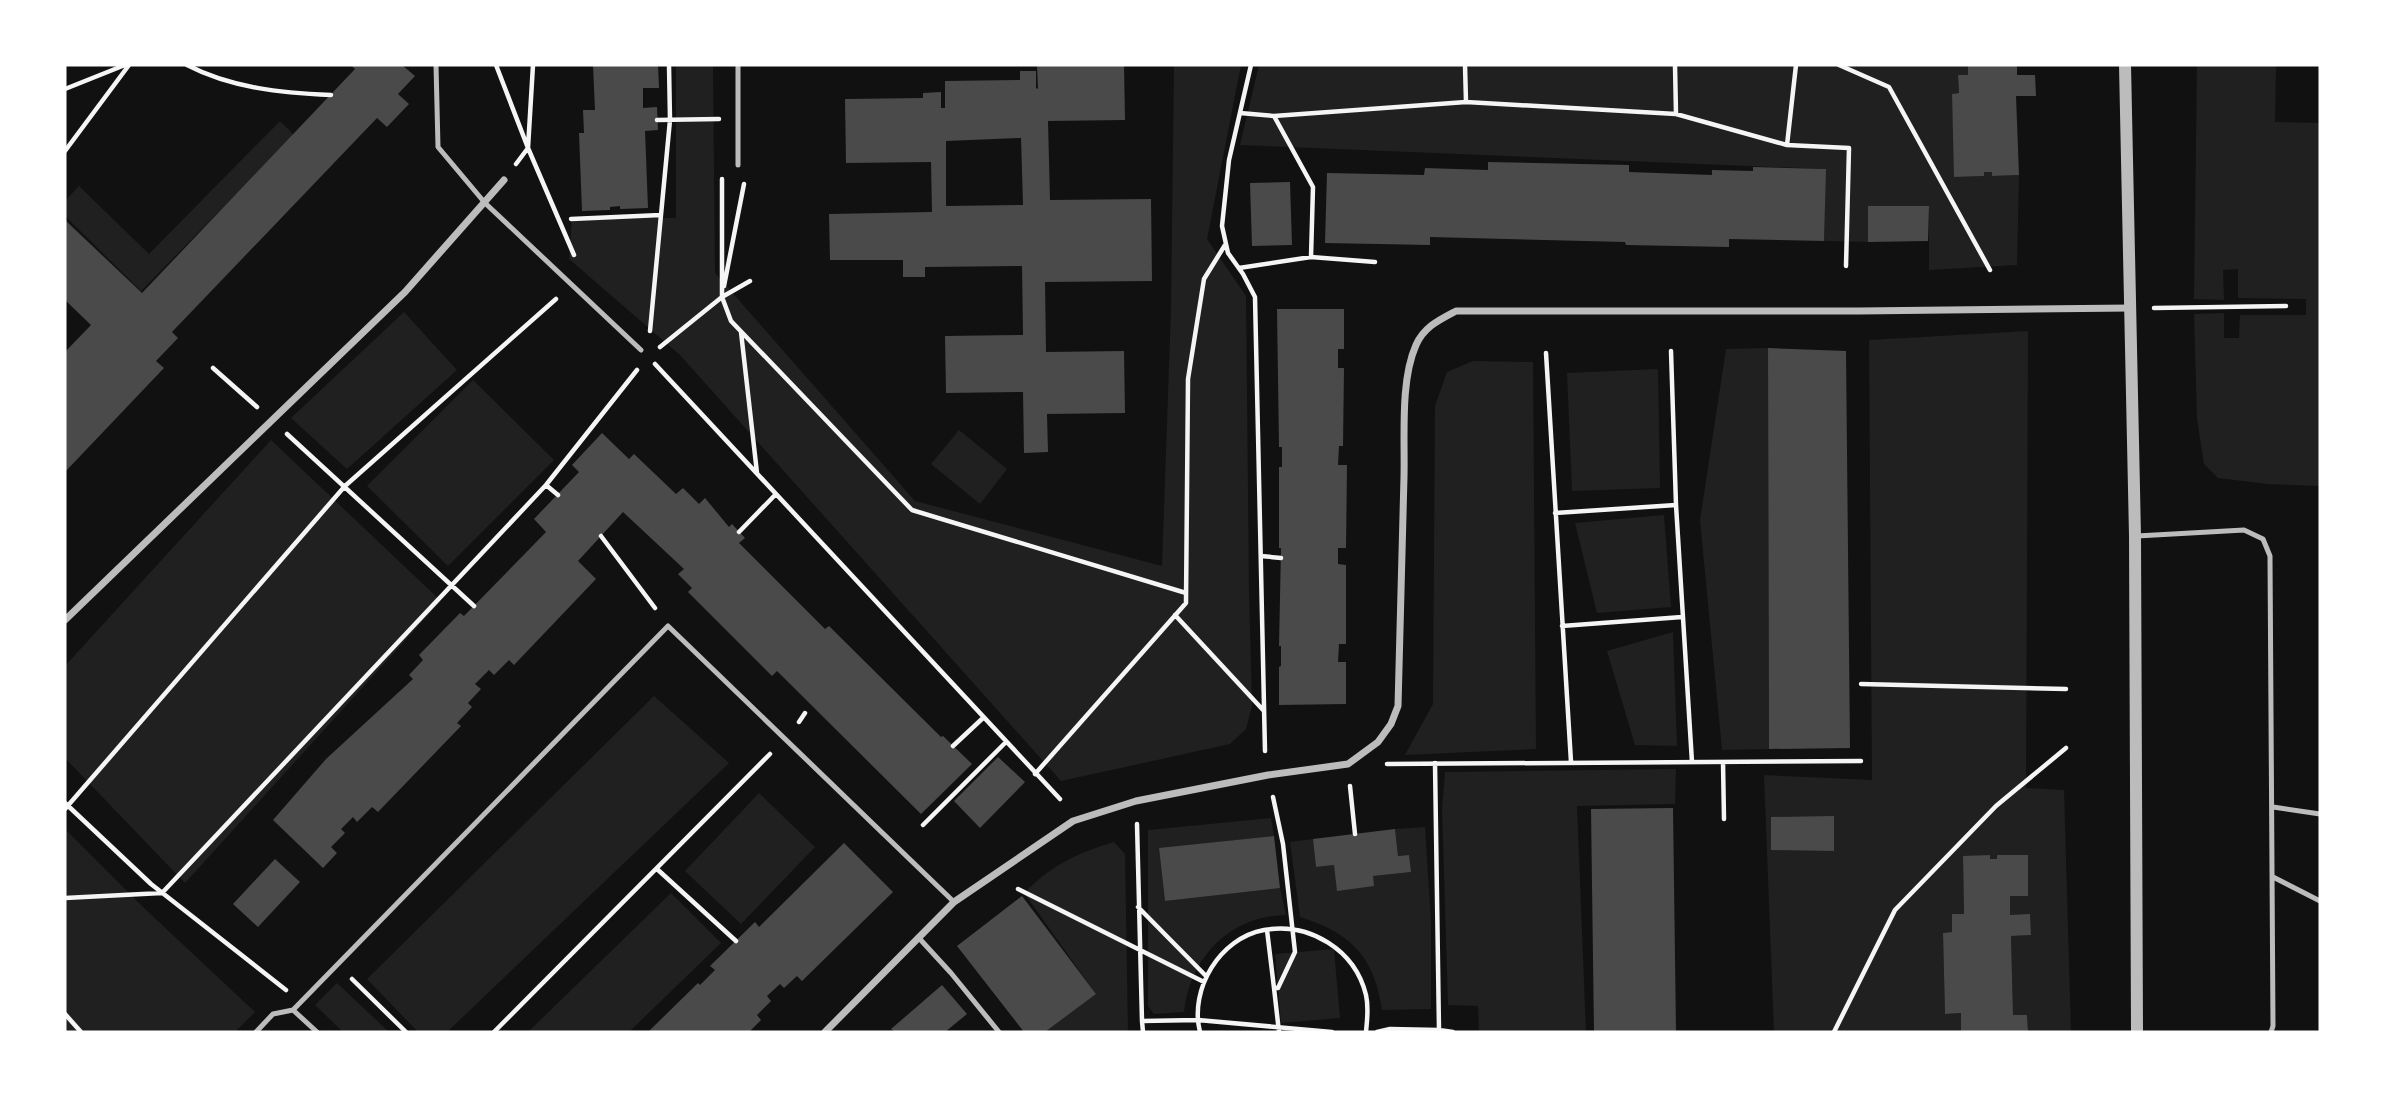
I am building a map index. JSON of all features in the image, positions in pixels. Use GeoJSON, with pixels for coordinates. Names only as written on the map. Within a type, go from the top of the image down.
{"type":"FeatureCollection","features":[{"type":"Feature","properties":{"kind":"street"},"geometry":{"type":"LineString","coordinates":[[2125,65],[2135,536],[2137,1032]]}},
{"type":"Feature","properties":{"kind":"street"},"geometry":{"type":"LineString","coordinates":[[65,620],[405,292],[504,180]]}},
{"type":"Feature","properties":{"kind":"street"},"geometry":{"type":"LineString","coordinates":[[825,1032],[954,902],[1073,821],[1136,801],[1268,775],[1348,764],[1378,743],[1391,724],[1398,706],[1408,366],[1425,330],[1440,319],[1456,311],[2130,308]]}},
{"type":"Feature","properties":{"kind":"lane"},"geometry":{"type":"LineString","coordinates":[[436,65],[438,146],[485,204],[641,350]]}},
{"type":"Feature","properties":{"kind":"lane"},"geometry":{"type":"LineString","coordinates":[[738,65],[738,165]]}},
{"type":"Feature","properties":{"kind":"lane"},"geometry":{"type":"LineString","coordinates":[[2135,536],[2244,530],[2263,539],[2270,556],[2273,807],[2273,1027],[2270,1032]]}},
{"type":"Feature","properties":{"kind":"lane"},"geometry":{"type":"LineString","coordinates":[[256,1032],[273,1014],[293,1010],[668,626],[954,902]]}},
{"type":"Feature","properties":{"kind":"lane"},"geometry":{"type":"LineString","coordinates":[[2273,807],[2320,814]]}},
{"type":"Feature","properties":{"kind":"lane"},"geometry":{"type":"LineString","coordinates":[[2273,877],[2320,901]]}},
{"type":"Feature","properties":{"kind":"lane"},"geometry":{"type":"LineString","coordinates":[[918,937],[999,1032]]}},
{"type":"Feature","properties":{"kind":"lane"},"geometry":{"type":"LineString","coordinates":[[293,1010],[317,1032]]}},
{"type":"Feature","properties":{"kind":"path"},"geometry":{"type":"LineString","coordinates":[[65,89],[127,65]]}},
{"type":"Feature","properties":{"kind":"path"},"geometry":{"type":"LineString","coordinates":[[65,151],[127,65]]}},
{"type":"Feature","properties":{"kind":"path"},"geometry":{"type":"LineString","coordinates":[[187,65],[227,81],[255,87],[331,95]]}},
{"type":"Feature","properties":{"kind":"path"},"geometry":{"type":"LineString","coordinates":[[496,65],[572,251]]}},
{"type":"Feature","properties":{"kind":"path"},"geometry":{"type":"LineString","coordinates":[[504,180],[528,148],[533,65]]}},
{"type":"Feature","properties":{"kind":"path"},"geometry":{"type":"LineString","coordinates":[[648,356],[670,120],[669,65]]}},
{"type":"Feature","properties":{"kind":"path"},"geometry":{"type":"LineString","coordinates":[[1251,65],[1229,160],[1222,214],[1228,253],[1255,297],[1265,751]]}},
{"type":"Feature","properties":{"kind":"path"},"geometry":{"type":"LineString","coordinates":[[1465,65],[1466,102]]}},
{"type":"Feature","properties":{"kind":"path"},"geometry":{"type":"LineString","coordinates":[[1675,65],[1675,114]]}},
{"type":"Feature","properties":{"kind":"path"},"geometry":{"type":"LineString","coordinates":[[1787,145],[1796,65]]}},
{"type":"Feature","properties":{"kind":"path"},"geometry":{"type":"LineString","coordinates":[[1839,65],[1889,87],[1990,270]]}},
{"type":"Feature","properties":{"kind":"path"},"geometry":{"type":"LineString","coordinates":[[1240,113],[1275,116],[1466,102],[1675,114],[1787,145],[1849,148],[1846,266]]}},
{"type":"Feature","properties":{"kind":"path"},"geometry":{"type":"LineString","coordinates":[[1275,116],[1313,187],[1311,257]]}},
{"type":"Feature","properties":{"kind":"path"},"geometry":{"type":"LineString","coordinates":[[657,120],[722,119]]}},
{"type":"Feature","properties":{"kind":"path"},"geometry":{"type":"LineString","coordinates":[[722,297],[746,174]]}},
{"type":"Feature","properties":{"kind":"path"},"geometry":{"type":"LineString","coordinates":[[722,212],[722,297],[731,321],[912,510],[1186,593]]}},
{"type":"Feature","properties":{"kind":"path"},"geometry":{"type":"LineString","coordinates":[[571,219],[661,215]]}},
{"type":"Feature","properties":{"kind":"path"},"geometry":{"type":"LineString","coordinates":[[1035,774],[1186,603],[1188,379],[1204,279],[1226,244]]}},
{"type":"Feature","properties":{"kind":"path"},"geometry":{"type":"LineString","coordinates":[[1239,268],[1311,257],[1375,262]]}},
{"type":"Feature","properties":{"kind":"path"},"geometry":{"type":"LineString","coordinates":[[65,898],[162,893],[546,485],[648,356],[722,297],[750,281]]}},
{"type":"Feature","properties":{"kind":"path"},"geometry":{"type":"LineString","coordinates":[[301,1002],[162,893],[66,806],[345,486],[572,285]]}},
{"type":"Feature","properties":{"kind":"path"},"geometry":{"type":"LineString","coordinates":[[2185,307],[2286,306]]}},
{"type":"Feature","properties":{"kind":"path"},"geometry":{"type":"LineString","coordinates":[[741,331],[758,475]]}},
{"type":"Feature","properties":{"kind":"path"},"geometry":{"type":"LineString","coordinates":[[641,350],[1060,799]]}},
{"type":"Feature","properties":{"kind":"path"},"geometry":{"type":"LineString","coordinates":[[1671,351],[1676,505],[1692,762]]}},
{"type":"Feature","properties":{"kind":"path"},"geometry":{"type":"LineString","coordinates":[[1546,353],[1571,762]]}},
{"type":"Feature","properties":{"kind":"path"},"geometry":{"type":"LineString","coordinates":[[213,368],[474,606]]}},
{"type":"Feature","properties":{"kind":"path"},"geometry":{"type":"LineString","coordinates":[[546,485],[558,495]]}},
{"type":"Feature","properties":{"kind":"path"},"geometry":{"type":"LineString","coordinates":[[739,532],[776,494]]}},
{"type":"Feature","properties":{"kind":"path"},"geometry":{"type":"LineString","coordinates":[[1555,513],[1676,505]]}},
{"type":"Feature","properties":{"kind":"path"},"geometry":{"type":"LineString","coordinates":[[601,536],[668,626]]}},
{"type":"Feature","properties":{"kind":"path"},"geometry":{"type":"LineString","coordinates":[[1261,556],[1281,558]]}},
{"type":"Feature","properties":{"kind":"path"},"geometry":{"type":"LineString","coordinates":[[1175,615],[1264,711]]}},
{"type":"Feature","properties":{"kind":"path"},"geometry":{"type":"LineString","coordinates":[[1562,626],[1682,617]]}},
{"type":"Feature","properties":{"kind":"path"},"geometry":{"type":"LineString","coordinates":[[1861,684],[2066,689]]}},
{"type":"Feature","properties":{"kind":"path"},"geometry":{"type":"LineString","coordinates":[[953,746],[984,718]]}},
{"type":"Feature","properties":{"kind":"path"},"geometry":{"type":"LineString","coordinates":[[494,1032],[784,740]]}},
{"type":"Feature","properties":{"kind":"path"},"geometry":{"type":"LineString","coordinates":[[923,825],[1006,742]]}},
{"type":"Feature","properties":{"kind":"path"},"geometry":{"type":"LineString","coordinates":[[1834,1032],[1895,909],[1996,806],[2066,748]]}},
{"type":"Feature","properties":{"kind":"path"},"geometry":{"type":"LineString","coordinates":[[1348,764],[1861,761]]}},
{"type":"Feature","properties":{"kind":"path"},"geometry":{"type":"LineString","coordinates":[[1723,762],[1724,819]]}},
{"type":"Feature","properties":{"kind":"path"},"geometry":{"type":"LineString","coordinates":[[1434,763],[1439,1030]]}},
{"type":"Feature","properties":{"kind":"path"},"geometry":{"type":"LineString","coordinates":[[1268,775],[1283,844],[1295,952],[1278,988],[1275,988]]}},
{"type":"Feature","properties":{"kind":"path"},"geometry":{"type":"LineString","coordinates":[[1350,786],[1355,834]]}},
{"type":"Feature","properties":{"kind":"path"},"geometry":{"type":"LineString","coordinates":[[1137,823],[1143,1032]]}},
{"type":"Feature","properties":{"kind":"path"},"geometry":{"type":"LineString","coordinates":[[657,869],[736,941]]}},
{"type":"Feature","properties":{"kind":"path"},"geometry":{"type":"LineString","coordinates":[[1018,889],[1204,982]]}},
{"type":"Feature","properties":{"kind":"path"},"geometry":{"type":"LineString","coordinates":[[1138,907],[1206,976]]}},
{"type":"Feature","properties":{"kind":"path"},"geometry":{"type":"LineString","coordinates":[[1200,1032],[1200,993],[1206,976],[1222,954],[1245,937],[1267,930],[1293,929],[1323,938],[1342,952],[1353,965],[1362,980],[1366,997],[1366,1032]]}},
{"type":"Feature","properties":{"kind":"path"},"geometry":{"type":"LineString","coordinates":[[1267,930],[1279,1029]]}},
{"type":"Feature","properties":{"kind":"path"},"geometry":{"type":"LineString","coordinates":[[338,964],[406,1032]]}},
{"type":"Feature","properties":{"kind":"path"},"geometry":{"type":"LineString","coordinates":[[65,1014],[80,1032]]}},
{"type":"Feature","properties":{"kind":"path"},"geometry":{"type":"LineString","coordinates":[[1142,1021],[1198,1020],[1332,1032]]}},
{"type":"Feature","properties":{"kind":"path"},"geometry":{"type":"LineString","coordinates":[[1377,1032],[1453,1032]]}},
{"type":"Feature","properties":{"kind":"shaded area"},"geometry":{"type":"Polygon","coordinates":[[[676,65],[713,65],[715,273],[915,501],[1162,566],[1171,309],[1174,65],[1241,65],[1207,239],[1246,296],[1252,706],[1246,729],[1230,744],[1061,781],[680,355],[569,259],[572,218],[676,218],[676,65]]]}},
{"type":"Feature","properties":{"kind":"shaded area"},"geometry":{"type":"Polygon","coordinates":[[[1259,65],[1968,65],[1968,75],[1958,76],[1959,93],[1952,94],[1955,177],[1984,176],[1984,172],[1992,172],[1992,176],[2019,175],[2017,265],[1929,270],[1929,206],[1869,206],[1868,242],[1824,241],[1825,169],[1240,145],[1259,65]]]}},
{"type":"Feature","properties":{"kind":"shaded area"},"geometry":{"type":"Polygon","coordinates":[[[2197,65],[2276,65],[2275,122],[2320,123],[2320,486],[2218,478],[2204,464],[2197,419],[2194,314],[2224,313],[2224,338],[2239,338],[2240,315],[2306,315],[2306,299],[2238,298],[2238,269],[2223,270],[2224,300],[2194,299],[2197,65]]]}},
{"type":"Feature","properties":{"kind":"shaded area"},"geometry":{"type":"Polygon","coordinates":[[[280,121],[294,135],[141,291],[65,216],[65,201],[79,186],[149,254],[280,121]]]}},
{"type":"Feature","properties":{"kind":"shaded area"},"geometry":{"type":"Polygon","coordinates":[[[404,312],[457,370],[347,469],[291,418],[404,312]]]}},
{"type":"Feature","properties":{"kind":"shaded area"},"geometry":{"type":"Polygon","coordinates":[[[2028,331],[2026,788],[2064,790],[2071,1032],[2028,1032],[2027,1015],[2013,1015],[2011,936],[2031,935],[2030,915],[2010,915],[2010,896],[2028,895],[2027,855],[1998,855],[1997,859],[1990,859],[1990,855],[1963,857],[1964,914],[1952,915],[1952,932],[1943,933],[1945,1014],[1961,1013],[1961,1032],[1774,1032],[1764,775],[1872,780],[1869,340],[2028,331]]]}},
{"type":"Feature","properties":{"kind":"shaded area"},"geometry":{"type":"Polygon","coordinates":[[[1768,348],[1769,749],[1722,750],[1700,520],[1726,349],[1768,348]]]}},
{"type":"Feature","properties":{"kind":"shaded area"},"geometry":{"type":"Polygon","coordinates":[[[1473,361],[1533,362],[1536,749],[1405,755],[1433,704],[1435,406],[1447,372],[1473,361]]]}},
{"type":"Feature","properties":{"kind":"shaded area"},"geometry":{"type":"Polygon","coordinates":[[[1658,369],[1660,488],[1572,491],[1567,373],[1658,369]]]}},
{"type":"Feature","properties":{"kind":"shaded area"},"geometry":{"type":"Polygon","coordinates":[[[473,380],[554,460],[448,566],[367,486],[473,380]]]}},
{"type":"Feature","properties":{"kind":"shaded area"},"geometry":{"type":"Polygon","coordinates":[[[959,430],[1007,469],[980,504],[931,464],[959,430]]]}},
{"type":"Feature","properties":{"kind":"shaded area"},"geometry":{"type":"Polygon","coordinates":[[[271,440],[441,601],[185,883],[65,758],[65,666],[271,440]]]}},
{"type":"Feature","properties":{"kind":"shaded area"},"geometry":{"type":"Polygon","coordinates":[[[1664,515],[1671,607],[1597,613],[1575,523],[1664,515]]]}},
{"type":"Feature","properties":{"kind":"shaded area"},"geometry":{"type":"Polygon","coordinates":[[[1673,632],[1677,746],[1635,745],[1607,651],[1673,632]]]}},
{"type":"Feature","properties":{"kind":"shaded area"},"geometry":{"type":"Polygon","coordinates":[[[654,696],[729,763],[447,1032],[418,1032],[367,979],[654,696]]]}},
{"type":"Feature","properties":{"kind":"shaded area"},"geometry":{"type":"Polygon","coordinates":[[[1676,769],[1675,804],[1577,806],[1586,1032],[1479,1032],[1478,1006],[1448,1005],[1442,808],[1445,772],[1676,769]]]}},
{"type":"Feature","properties":{"kind":"shaded area"},"geometry":{"type":"Polygon","coordinates":[[[759,793],[815,847],[741,924],[685,871],[759,793]]]}},
{"type":"Feature","properties":{"kind":"shaded area"},"geometry":{"type":"Polygon","coordinates":[[[1271,818],[1274,836],[1159,849],[1165,901],[1280,888],[1286,915],[1247,923],[1216,943],[1195,974],[1184,1012],[1154,1014],[1148,1006],[1148,830],[1271,818]]]}},
{"type":"Feature","properties":{"kind":"shaded area"},"geometry":{"type":"Polygon","coordinates":[[[1425,827],[1431,923],[1431,1009],[1382,1010],[1373,975],[1357,949],[1333,931],[1300,917],[1290,842],[1313,839],[1316,867],[1334,865],[1373,876],[1410,872],[1409,855],[1398,856],[1395,829],[1425,827]]]}},
{"type":"Feature","properties":{"kind":"shaded area"},"geometry":{"type":"Polygon","coordinates":[[[65,829],[255,1012],[235,1032],[65,1032],[65,829]]]}},
{"type":"Feature","properties":{"kind":"shaded area"},"geometry":{"type":"Polygon","coordinates":[[[1114,842],[1125,854],[1128,1032],[1045,1032],[1096,994],[1024,893],[1066,861],[1114,842]]]}},
{"type":"Feature","properties":{"kind":"shaded area"},"geometry":{"type":"Polygon","coordinates":[[[671,893],[721,943],[629,1032],[528,1032],[671,893]]]}},
{"type":"Feature","properties":{"kind":"shaded area"},"geometry":{"type":"Polygon","coordinates":[[[1334,949],[1340,1018],[1281,1023],[1275,954],[1334,949]]]}},
{"type":"Feature","properties":{"kind":"shaded area"},"geometry":{"type":"Polygon","coordinates":[[[337,983],[389,1032],[343,1032],[315,1005],[337,983]]]}},
{"type":"Feature","properties":{"kind":"building"},"geometry":{"type":"Polygon","coordinates":[[[351,65],[402,65],[415,76],[398,94],[409,104],[387,127],[377,118],[172,332],[178,338],[156,361],[164,368],[65,472],[65,352],[91,325],[65,300],[65,220],[142,293],[355,69],[351,65]]]}},
{"type":"Feature","properties":{"kind":"building"},"geometry":{"type":"Polygon","coordinates":[[[593,65],[658,65],[659,88],[643,88],[643,108],[657,107],[658,130],[645,131],[648,208],[620,209],[620,206],[610,207],[610,210],[582,211],[579,133],[584,133],[583,110],[595,110],[593,65]]]}},
{"type":"Feature","properties":{"kind":"building"},"geometry":{"type":"Polygon","coordinates":[[[1037,65],[1124,65],[1125,120],[1048,121],[1050,200],[1151,199],[1152,281],[1045,282],[1046,352],[1124,351],[1125,413],[1047,414],[1048,452],[1024,453],[1023,392],[946,393],[945,336],[1023,335],[1022,266],[925,267],[925,277],[903,277],[903,260],[830,260],[829,214],[932,212],[931,162],[846,163],[845,99],[923,98],[923,93],[941,92],[941,108],[945,108],[945,81],[1020,80],[1020,71],[1036,71],[1038,89],[1037,65]],[[1021,138],[946,141],[946,206],[1023,205],[1021,138]]]}},
{"type":"Feature","properties":{"kind":"building"},"geometry":{"type":"Polygon","coordinates":[[[1968,65],[2017,65],[2017,75],[2035,75],[2036,96],[2016,96],[2019,175],[1992,176],[1992,172],[1984,172],[1984,176],[1954,177],[1952,94],[1959,93],[1958,75],[1968,75],[1968,65]]]}},
{"type":"Feature","properties":{"kind":"building"},"geometry":{"type":"Polygon","coordinates":[[[1488,162],[1629,165],[1629,172],[1712,175],[1712,170],[1753,171],[1753,167],[1826,169],[1824,241],[1729,239],[1729,247],[1430,237],[1430,245],[1325,243],[1327,173],[1424,175],[1425,168],[1488,170],[1488,162]]]}},
{"type":"Feature","properties":{"kind":"building"},"geometry":{"type":"Polygon","coordinates":[[[1290,182],[1292,245],[1252,246],[1250,183],[1290,182]]]}},
{"type":"Feature","properties":{"kind":"building"},"geometry":{"type":"Polygon","coordinates":[[[1868,206],[1929,206],[1928,241],[1868,242],[1868,206]]]}},
{"type":"Feature","properties":{"kind":"building"},"geometry":{"type":"Polygon","coordinates":[[[1277,309],[1344,309],[1344,349],[1338,349],[1338,368],[1344,368],[1343,446],[1339,446],[1338,465],[1347,465],[1346,548],[1338,548],[1338,564],[1346,565],[1346,644],[1339,644],[1338,662],[1346,662],[1346,704],[1279,705],[1279,467],[1282,467],[1282,447],[1279,447],[1277,309]]]}},
{"type":"Feature","properties":{"kind":"building"},"geometry":{"type":"Polygon","coordinates":[[[1768,348],[1846,351],[1850,748],[1769,749],[1768,348]]]}},
{"type":"Feature","properties":{"kind":"building"},"geometry":{"type":"Polygon","coordinates":[[[602,433],[629,459],[634,454],[676,494],[683,488],[699,504],[705,498],[729,527],[732,524],[745,538],[739,543],[825,629],[829,626],[972,764],[921,814],[777,671],[772,676],[688,592],[692,588],[678,574],[684,569],[623,512],[578,561],[596,579],[514,665],[509,660],[494,675],[489,670],[475,684],[481,689],[468,703],[472,707],[457,723],[461,726],[378,812],[372,807],[357,822],[353,817],[341,829],[345,833],[331,847],[337,853],[323,868],[273,820],[326,759],[413,679],[409,675],[423,660],[419,655],[460,613],[464,616],[546,532],[534,519],[579,472],[572,465],[602,433]]]}},
{"type":"Feature","properties":{"kind":"building"},"geometry":{"type":"Polygon","coordinates":[[[998,757],[1025,782],[980,828],[954,801],[998,757]]]}},
{"type":"Feature","properties":{"kind":"building"},"geometry":{"type":"Polygon","coordinates":[[[1673,808],[1676,1032],[1594,1032],[1591,809],[1673,808]]]}},
{"type":"Feature","properties":{"kind":"building"},"geometry":{"type":"Polygon","coordinates":[[[1834,816],[1834,851],[1771,850],[1771,817],[1834,816]]]}},
{"type":"Feature","properties":{"kind":"building"},"geometry":{"type":"Polygon","coordinates":[[[1395,829],[1398,856],[1409,855],[1411,872],[1373,876],[1374,886],[1337,891],[1334,865],[1316,867],[1313,839],[1395,829]]]}},
{"type":"Feature","properties":{"kind":"building"},"geometry":{"type":"Polygon","coordinates":[[[1274,836],[1280,888],[1165,901],[1159,848],[1274,836]]]}},
{"type":"Feature","properties":{"kind":"building"},"geometry":{"type":"Polygon","coordinates":[[[844,843],[893,892],[802,981],[797,976],[784,988],[780,984],[767,996],[771,1001],[757,1015],[761,1020],[749,1032],[648,1032],[715,970],[710,966],[755,922],[759,927],[844,843]]]}},
{"type":"Feature","properties":{"kind":"building"},"geometry":{"type":"Polygon","coordinates":[[[1990,855],[1990,859],[1997,859],[1997,855],[2028,855],[2028,896],[2010,896],[2010,915],[2030,914],[2031,935],[2011,936],[2013,1015],[2027,1015],[2028,1032],[1961,1032],[1961,1013],[1945,1014],[1943,933],[1952,932],[1952,914],[1964,914],[1963,856],[1990,855]]]}},
{"type":"Feature","properties":{"kind":"building"},"geometry":{"type":"Polygon","coordinates":[[[275,859],[300,882],[258,927],[233,904],[275,859]]]}},
{"type":"Feature","properties":{"kind":"building"},"geometry":{"type":"Polygon","coordinates":[[[1022,896],[1096,994],[1045,1032],[1024,1032],[957,946],[1022,896]]]}},
{"type":"Feature","properties":{"kind":"building"},"geometry":{"type":"Polygon","coordinates":[[[942,985],[967,1014],[945,1032],[895,1032],[891,1029],[942,985]]]}}]}
